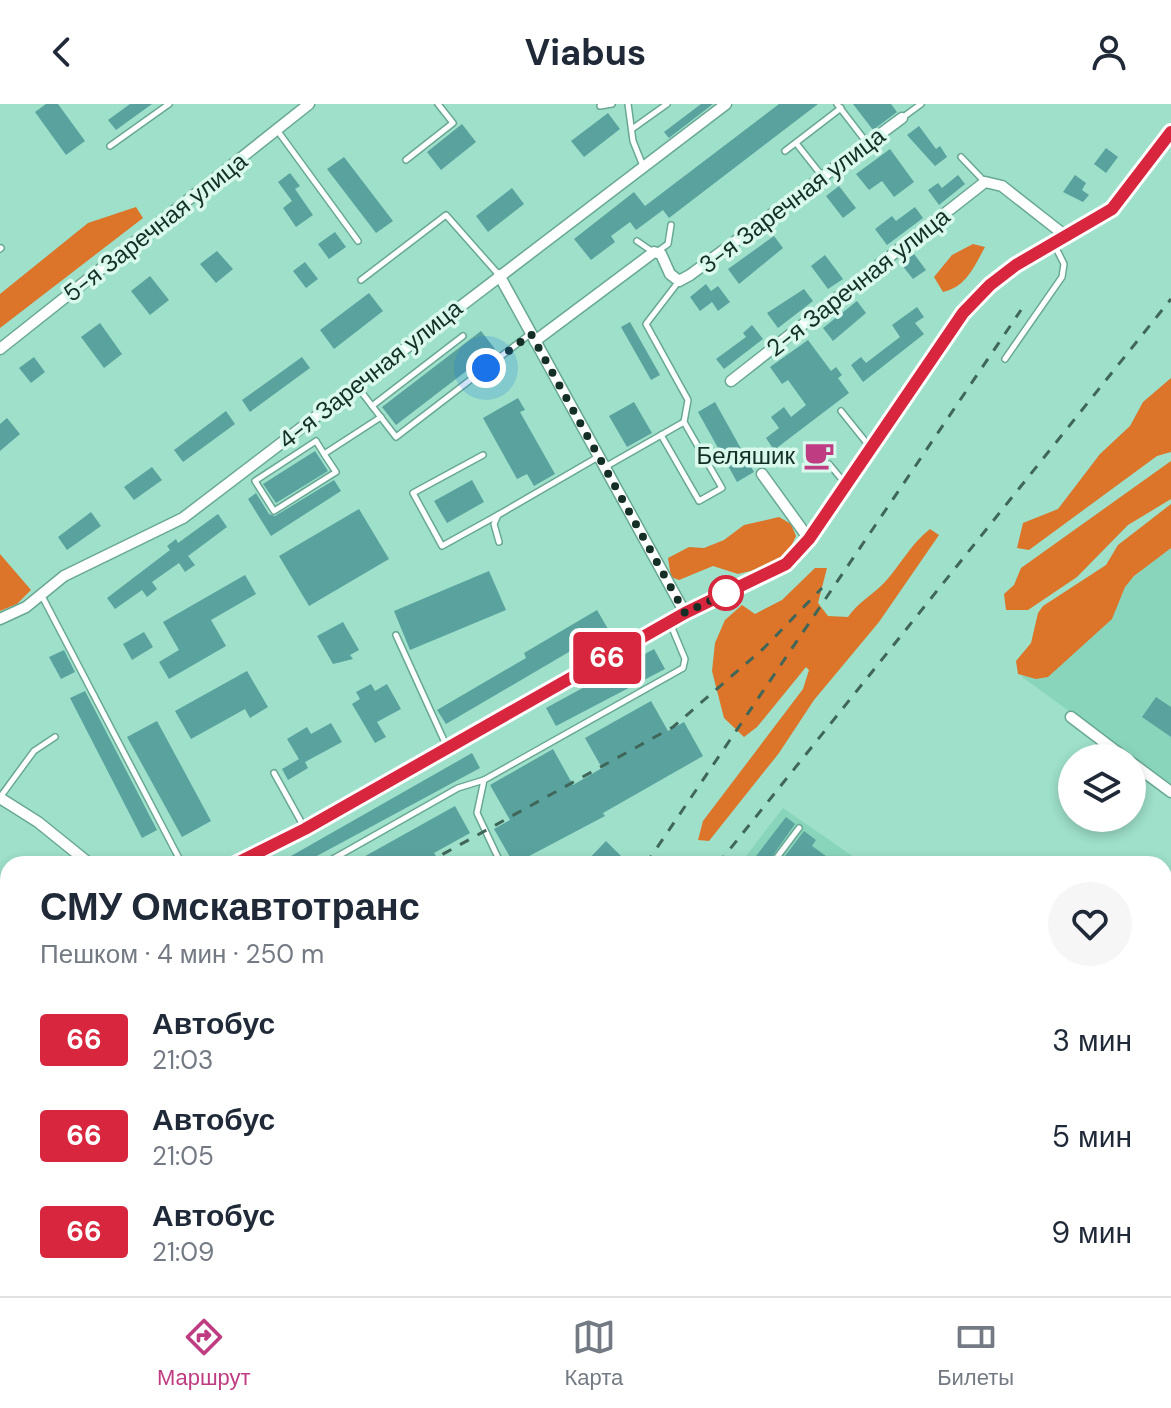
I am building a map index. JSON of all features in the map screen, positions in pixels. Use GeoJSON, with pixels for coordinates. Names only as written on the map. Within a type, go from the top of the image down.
{"type":"FeatureCollection","features":[{"type":"Feature","properties":{"kind":"street","name":"5-я Заречная улица"},"geometry":{"type":"LineString","coordinates":[[0,349],[309,104]]}},
{"type":"Feature","properties":{"kind":"street","name":"4-я Заречная улица"},"geometry":{"type":"LineString","coordinates":[[0,619],[42,596],[64,576],[183,518],[726,104]]}},
{"type":"Feature","properties":{"kind":"street","name":"3-я Заречная улица"},"geometry":{"type":"LineString","coordinates":[[655,252],[670,274],[679,281],[902,118]]}},
{"type":"Feature","properties":{"kind":"street"},"geometry":{"type":"LineString","coordinates":[[251,856],[305,829],[685,613],[786,564],[809,539],[963,313],[990,285],[1112,209],[1171,132]]}},
{"type":"Feature","properties":{"kind":"street"},"geometry":{"type":"LineString","coordinates":[[985,182],[1002,186],[1060,240]]}},
{"type":"Feature","properties":{"kind":"street","name":"2-я Заречная улица"},"geometry":{"type":"LineString","coordinates":[[731,381],[985,182]]}},
{"type":"Feature","properties":{"kind":"street"},"geometry":{"type":"LineString","coordinates":[[533,337],[655,252]]}},
{"type":"Feature","properties":{"kind":"street"},"geometry":{"type":"LineString","coordinates":[[499,275],[685,613]]}},
{"type":"Feature","properties":{"kind":"street"},"geometry":{"type":"LineString","coordinates":[[762,474],[809,539]]}},
{"type":"Feature","properties":{"kind":"street"},"geometry":{"type":"LineString","coordinates":[[1071,717],[1107,744]]}},
{"type":"Feature","properties":{"kind":"street"},"geometry":{"type":"LineString","coordinates":[[1146,773],[1171,792]]}},
{"type":"Feature","properties":{"kind":"street"},"geometry":{"type":"LineString","coordinates":[[0,798],[49,830],[80,856]]}},
{"type":"Feature","properties":{"kind":"lane"},"geometry":{"type":"LineString","coordinates":[[110,146],[169,104]]}},
{"type":"Feature","properties":{"kind":"lane"},"geometry":{"type":"LineString","coordinates":[[406,160],[453,123],[438,104]]}},
{"type":"Feature","properties":{"kind":"lane"},"geometry":{"type":"LineString","coordinates":[[600,106],[612,104]]}},
{"type":"Feature","properties":{"kind":"lane"},"geometry":{"type":"LineString","coordinates":[[620,104],[629,108],[643,166]]}},
{"type":"Feature","properties":{"kind":"lane"},"geometry":{"type":"LineString","coordinates":[[632,129],[667,104]]}},
{"type":"Feature","properties":{"kind":"lane"},"geometry":{"type":"LineString","coordinates":[[902,118],[921,104]]}},
{"type":"Feature","properties":{"kind":"lane"},"geometry":{"type":"LineString","coordinates":[[785,151],[839,106],[868,144]]}},
{"type":"Feature","properties":{"kind":"lane"},"geometry":{"type":"LineString","coordinates":[[277,130],[358,241]]}},
{"type":"Feature","properties":{"kind":"lane"},"geometry":{"type":"LineString","coordinates":[[796,143],[823,177]]}},
{"type":"Feature","properties":{"kind":"lane"},"geometry":{"type":"LineString","coordinates":[[961,157],[985,182]]}},
{"type":"Feature","properties":{"kind":"lane"},"geometry":{"type":"LineString","coordinates":[[361,280],[446,215],[499,275]]}},
{"type":"Feature","properties":{"kind":"lane"},"geometry":{"type":"LineString","coordinates":[[637,241],[655,252],[668,244],[671,225]]}},
{"type":"Feature","properties":{"kind":"lane"},"geometry":{"type":"LineString","coordinates":[[1005,359],[1062,277],[1064,264],[1060,240]]}},
{"type":"Feature","properties":{"kind":"lane"},"geometry":{"type":"LineString","coordinates":[[661,435],[699,501],[722,488],[684,422],[688,400],[646,324],[679,281]]}},
{"type":"Feature","properties":{"kind":"lane"},"geometry":{"type":"LineString","coordinates":[[372,406],[463,336]]}},
{"type":"Feature","properties":{"kind":"lane"},"geometry":{"type":"LineString","coordinates":[[356,385],[396,437],[533,337]]}},
{"type":"Feature","properties":{"kind":"lane"},"geometry":{"type":"LineString","coordinates":[[841,411],[870,447]]}},
{"type":"Feature","properties":{"kind":"lane"},"geometry":{"type":"LineString","coordinates":[[324,454],[381,417]]}},
{"type":"Feature","properties":{"kind":"lane"},"geometry":{"type":"LineString","coordinates":[[483,455],[413,493],[442,546],[684,422]]}},
{"type":"Feature","properties":{"kind":"lane"},"geometry":{"type":"LineString","coordinates":[[316,441],[324,454],[336,472],[274,511],[255,481],[316,441]]}},
{"type":"Feature","properties":{"kind":"lane"},"geometry":{"type":"LineString","coordinates":[[829,464],[845,484]]}},
{"type":"Feature","properties":{"kind":"lane"},"geometry":{"type":"LineString","coordinates":[[498,515],[494,524],[499,542]]}},
{"type":"Feature","properties":{"kind":"lane"},"geometry":{"type":"LineString","coordinates":[[42,596],[178,856]]}},
{"type":"Feature","properties":{"kind":"lane"},"geometry":{"type":"LineString","coordinates":[[338,856],[458,788],[484,780],[683,668],[685,659],[670,622]]}},
{"type":"Feature","properties":{"kind":"lane"},"geometry":{"type":"LineString","coordinates":[[396,635],[447,749]]}},
{"type":"Feature","properties":{"kind":"lane"},"geometry":{"type":"LineString","coordinates":[[0,798],[34,751],[55,737]]}},
{"type":"Feature","properties":{"kind":"lane"},"geometry":{"type":"LineString","coordinates":[[274,773],[305,829]]}},
{"type":"Feature","properties":{"kind":"lane"},"geometry":{"type":"LineString","coordinates":[[484,780],[477,813],[497,856]]}},
{"type":"Feature","properties":{"kind":"lane"},"geometry":{"type":"LineString","coordinates":[[778,856],[799,828]]}},
{"type":"Feature","properties":{"kind":"shaded area"},"geometry":{"type":"Polygon","coordinates":[[[136,207],[143,218],[0,328],[0,294],[88,223],[136,207]]]}},
{"type":"Feature","properties":{"kind":"shaded area"},"geometry":{"type":"Polygon","coordinates":[[[973,244],[985,247],[973,269],[958,286],[943,292],[934,277],[952,255],[973,244]]]}},
{"type":"Feature","properties":{"kind":"shaded area"},"geometry":{"type":"Polygon","coordinates":[[[1171,378],[1171,452],[1157,456],[1029,550],[1017,548],[1023,523],[1058,509],[1100,454],[1130,426],[1143,402],[1171,378]]]}},
{"type":"Feature","properties":{"kind":"shaded area"},"geometry":{"type":"Polygon","coordinates":[[[1171,461],[1171,499],[1128,525],[1077,577],[1028,610],[1006,610],[1004,594],[1014,585],[1021,568],[1171,461]]]}},
{"type":"Feature","properties":{"kind":"shaded area"},"geometry":{"type":"Polygon","coordinates":[[[1171,504],[1171,548],[1134,576],[1125,587],[1112,619],[1048,677],[1036,679],[1018,674],[1016,661],[1031,643],[1038,613],[1043,606],[1106,565],[1118,545],[1171,504]]]}},
{"type":"Feature","properties":{"kind":"shaded area"},"geometry":{"type":"Polygon","coordinates":[[[779,517],[791,524],[796,536],[788,553],[767,567],[738,574],[713,566],[679,580],[671,577],[668,558],[689,547],[704,548],[724,540],[744,525],[779,517]]]}},
{"type":"Feature","properties":{"kind":"shaded area"},"geometry":{"type":"Polygon","coordinates":[[[930,529],[939,535],[879,622],[814,700],[779,753],[709,841],[698,840],[703,821],[803,689],[809,670],[806,667],[757,727],[744,737],[724,718],[712,671],[715,643],[725,620],[742,605],[755,614],[782,600],[815,568],[827,568],[818,603],[828,616],[848,617],[885,582],[930,529]]]}},
{"type":"Feature","properties":{"kind":"shaded area"},"geometry":{"type":"Polygon","coordinates":[[[1171,544],[1171,785],[1146,767],[1146,744],[1114,744],[1022,677],[1171,544]]]}},
{"type":"Feature","properties":{"kind":"shaded area"},"geometry":{"type":"Polygon","coordinates":[[[0,554],[31,590],[17,604],[0,611],[0,554]]]}},
{"type":"Feature","properties":{"kind":"shaded area"},"geometry":{"type":"Polygon","coordinates":[[[783,808],[852,856],[746,856],[783,808]]]}},
{"type":"Feature","properties":{"kind":"building"},"geometry":{"type":"Polygon","coordinates":[[[46,104],[58,104],[85,141],[66,155],[35,112],[46,104]]]}},
{"type":"Feature","properties":{"kind":"building"},"geometry":{"type":"Polygon","coordinates":[[[130,104],[152,104],[116,130],[108,120],[130,104]]]}},
{"type":"Feature","properties":{"kind":"building"},"geometry":{"type":"Polygon","coordinates":[[[701,104],[713,104],[669,138],[664,132],[701,104]]]}},
{"type":"Feature","properties":{"kind":"building"},"geometry":{"type":"Polygon","coordinates":[[[779,104],[818,104],[669,218],[663,210],[636,230],[630,222],[611,236],[615,242],[591,260],[574,239],[634,192],[645,206],[779,104]]]}},
{"type":"Feature","properties":{"kind":"building"},"geometry":{"type":"Polygon","coordinates":[[[853,104],[891,104],[897,112],[873,130],[853,104]]]}},
{"type":"Feature","properties":{"kind":"building"},"geometry":{"type":"Polygon","coordinates":[[[608,113],[620,129],[584,157],[571,141],[608,113]]]}},
{"type":"Feature","properties":{"kind":"building"},"geometry":{"type":"Polygon","coordinates":[[[462,124],[476,142],[441,170],[427,152],[462,124]]]}},
{"type":"Feature","properties":{"kind":"building"},"geometry":{"type":"Polygon","coordinates":[[[919,126],[936,149],[940,146],[947,157],[935,166],[907,135],[919,126]]]}},
{"type":"Feature","properties":{"kind":"building"},"geometry":{"type":"Polygon","coordinates":[[[1106,148],[1118,157],[1106,173],[1094,164],[1106,148]]]}},
{"type":"Feature","properties":{"kind":"building"},"geometry":{"type":"Polygon","coordinates":[[[890,149],[914,182],[894,197],[882,181],[869,190],[856,174],[890,149]]]}},
{"type":"Feature","properties":{"kind":"building"},"geometry":{"type":"Polygon","coordinates":[[[344,157],[393,221],[376,233],[327,169],[344,157]]]}},
{"type":"Feature","properties":{"kind":"building"},"geometry":{"type":"Polygon","coordinates":[[[290,173],[300,186],[295,189],[313,215],[296,227],[283,208],[292,201],[278,182],[290,173]]]}},
{"type":"Feature","properties":{"kind":"building"},"geometry":{"type":"Polygon","coordinates":[[[958,175],[965,184],[939,205],[928,190],[938,183],[942,188],[958,175]]]}},
{"type":"Feature","properties":{"kind":"building"},"geometry":{"type":"Polygon","coordinates":[[[1075,175],[1086,183],[1082,190],[1089,195],[1083,202],[1063,192],[1075,175]]]}},
{"type":"Feature","properties":{"kind":"building"},"geometry":{"type":"Polygon","coordinates":[[[839,186],[856,208],[843,218],[826,196],[839,186]]]}},
{"type":"Feature","properties":{"kind":"building"},"geometry":{"type":"Polygon","coordinates":[[[512,188],[524,204],[488,232],[476,216],[512,188]]]}},
{"type":"Feature","properties":{"kind":"building"},"geometry":{"type":"Polygon","coordinates":[[[915,207],[923,218],[887,245],[875,229],[892,216],[896,221],[915,207]]]}},
{"type":"Feature","properties":{"kind":"building"},"geometry":{"type":"Polygon","coordinates":[[[335,232],[346,247],[329,259],[318,244],[335,232]]]}},
{"type":"Feature","properties":{"kind":"building"},"geometry":{"type":"Polygon","coordinates":[[[774,236],[783,248],[739,284],[728,269],[774,236]]]}},
{"type":"Feature","properties":{"kind":"building"},"geometry":{"type":"Polygon","coordinates":[[[217,251],[233,269],[216,283],[200,264],[217,251]]]}},
{"type":"Feature","properties":{"kind":"building"},"geometry":{"type":"Polygon","coordinates":[[[914,254],[926,270],[913,279],[901,264],[914,254]]]}},
{"type":"Feature","properties":{"kind":"building"},"geometry":{"type":"Polygon","coordinates":[[[825,255],[843,279],[828,289],[811,266],[825,255]]]}},
{"type":"Feature","properties":{"kind":"building"},"geometry":{"type":"Polygon","coordinates":[[[305,262],[318,279],[306,288],[293,271],[305,262]]]}},
{"type":"Feature","properties":{"kind":"building"},"geometry":{"type":"Polygon","coordinates":[[[150,276],[169,300],[150,315],[131,291],[150,276]]]}},
{"type":"Feature","properties":{"kind":"building"},"geometry":{"type":"Polygon","coordinates":[[[706,284],[711,291],[718,286],[730,302],[718,311],[712,302],[700,311],[690,297],[706,284]]]}},
{"type":"Feature","properties":{"kind":"building"},"geometry":{"type":"Polygon","coordinates":[[[804,289],[813,301],[778,328],[767,313],[804,289]]]}},
{"type":"Feature","properties":{"kind":"building"},"geometry":{"type":"Polygon","coordinates":[[[369,293],[383,311],[334,349],[320,330],[369,293]]]}},
{"type":"Feature","properties":{"kind":"building"},"geometry":{"type":"Polygon","coordinates":[[[857,301],[866,313],[833,341],[823,328],[857,301]]]}},
{"type":"Feature","properties":{"kind":"building"},"geometry":{"type":"Polygon","coordinates":[[[917,307],[924,317],[915,323],[924,334],[863,382],[851,365],[861,357],[866,363],[900,337],[892,325],[917,307]]]}},
{"type":"Feature","properties":{"kind":"building"},"geometry":{"type":"Polygon","coordinates":[[[630,322],[660,375],[651,380],[621,327],[630,322]]]}},
{"type":"Feature","properties":{"kind":"building"},"geometry":{"type":"Polygon","coordinates":[[[100,323],[122,354],[104,368],[81,337],[100,323]]]}},
{"type":"Feature","properties":{"kind":"building"},"geometry":{"type":"Polygon","coordinates":[[[752,325],[763,339],[724,369],[716,359],[746,337],[743,333],[752,325]]]}},
{"type":"Feature","properties":{"kind":"building"},"geometry":{"type":"Polygon","coordinates":[[[481,331],[495,349],[396,425],[382,407],[481,331]]]}},
{"type":"Feature","properties":{"kind":"building"},"geometry":{"type":"Polygon","coordinates":[[[808,340],[831,371],[836,367],[842,375],[838,378],[849,393],[774,450],[766,438],[779,428],[771,417],[784,407],[791,417],[806,405],[788,380],[782,384],[770,367],[808,340]]]}},
{"type":"Feature","properties":{"kind":"building"},"geometry":{"type":"Polygon","coordinates":[[[34,357],[45,372],[31,383],[19,368],[34,357]]]}},
{"type":"Feature","properties":{"kind":"building"},"geometry":{"type":"Polygon","coordinates":[[[302,357],[310,368],[250,412],[242,400],[302,357]]]}},
{"type":"Feature","properties":{"kind":"building"},"geometry":{"type":"Polygon","coordinates":[[[518,398],[525,410],[520,412],[555,474],[534,486],[527,474],[517,479],[483,418],[518,398]]]}},
{"type":"Feature","properties":{"kind":"building"},"geometry":{"type":"Polygon","coordinates":[[[634,402],[652,433],[627,447],[609,416],[634,402]]]}},
{"type":"Feature","properties":{"kind":"building"},"geometry":{"type":"Polygon","coordinates":[[[715,402],[754,472],[737,482],[698,412],[715,402]]]}},
{"type":"Feature","properties":{"kind":"building"},"geometry":{"type":"Polygon","coordinates":[[[226,411],[235,424],[183,462],[174,450],[226,411]]]}},
{"type":"Feature","properties":{"kind":"building"},"geometry":{"type":"Polygon","coordinates":[[[7,418],[20,434],[0,451],[0,424],[7,418]]]}},
{"type":"Feature","properties":{"kind":"building"},"geometry":{"type":"Polygon","coordinates":[[[315,451],[328,471],[276,503],[263,484],[315,451]]]}},
{"type":"Feature","properties":{"kind":"building"},"geometry":{"type":"Polygon","coordinates":[[[152,467],[162,480],[134,500],[124,487],[152,467]]]}},
{"type":"Feature","properties":{"kind":"building"},"geometry":{"type":"Polygon","coordinates":[[[334,480],[341,491],[271,536],[248,499],[256,493],[269,514],[275,516],[334,480]]]}},
{"type":"Feature","properties":{"kind":"building"},"geometry":{"type":"Polygon","coordinates":[[[472,480],[484,502],[447,523],[434,501],[472,480]]]}},
{"type":"Feature","properties":{"kind":"building"},"geometry":{"type":"Polygon","coordinates":[[[359,509],[389,559],[309,606],[279,556],[359,509]]]}},
{"type":"Feature","properties":{"kind":"building"},"geometry":{"type":"Polygon","coordinates":[[[91,512],[101,526],[67,550],[58,537],[91,512]]]}},
{"type":"Feature","properties":{"kind":"building"},"geometry":{"type":"Polygon","coordinates":[[[218,514],[227,527],[188,556],[195,565],[185,572],[179,563],[152,582],[157,589],[147,597],[142,590],[115,609],[107,598],[170,550],[167,546],[176,539],[178,543],[218,514]]]}},
{"type":"Feature","properties":{"kind":"building"},"geometry":{"type":"Polygon","coordinates":[[[489,571],[506,610],[410,650],[394,611],[489,571]]]}},
{"type":"Feature","properties":{"kind":"building"},"geometry":{"type":"Polygon","coordinates":[[[245,575],[256,594],[211,620],[226,646],[169,679],[159,662],[179,650],[163,622],[245,575]]]}},
{"type":"Feature","properties":{"kind":"building"},"geometry":{"type":"Polygon","coordinates":[[[597,610],[608,629],[446,724],[437,710],[526,658],[524,653],[597,610]]]}},
{"type":"Feature","properties":{"kind":"building"},"geometry":{"type":"Polygon","coordinates":[[[343,622],[359,650],[350,655],[353,659],[333,664],[317,636],[343,622]]]}},
{"type":"Feature","properties":{"kind":"building"},"geometry":{"type":"Polygon","coordinates":[[[144,632],[153,647],[132,660],[123,644],[144,632]]]}},
{"type":"Feature","properties":{"kind":"building"},"geometry":{"type":"Polygon","coordinates":[[[654,649],[665,669],[556,726],[546,708],[654,649]]]}},
{"type":"Feature","properties":{"kind":"building"},"geometry":{"type":"Polygon","coordinates":[[[64,650],[75,672],[61,679],[49,657],[64,650]]]}},
{"type":"Feature","properties":{"kind":"building"},"geometry":{"type":"Polygon","coordinates":[[[247,671],[268,707],[250,718],[245,709],[191,739],[175,711],[247,671]]]}},
{"type":"Feature","properties":{"kind":"building"},"geometry":{"type":"Polygon","coordinates":[[[371,684],[375,691],[387,684],[401,709],[377,722],[386,737],[375,743],[352,704],[360,699],[356,692],[371,684]]]}},
{"type":"Feature","properties":{"kind":"building"},"geometry":{"type":"Polygon","coordinates":[[[85,691],[157,830],[142,838],[70,698],[85,691]]]}},
{"type":"Feature","properties":{"kind":"building"},"geometry":{"type":"Polygon","coordinates":[[[1156,697],[1171,707],[1171,737],[1142,717],[1156,697]]]}},
{"type":"Feature","properties":{"kind":"building"},"geometry":{"type":"Polygon","coordinates":[[[651,701],[668,731],[684,722],[703,756],[603,813],[605,816],[529,856],[509,856],[494,829],[510,820],[490,785],[553,749],[573,785],[602,768],[585,738],[651,701]]]}},
{"type":"Feature","properties":{"kind":"building"},"geometry":{"type":"Polygon","coordinates":[[[157,721],[211,821],[182,837],[127,737],[157,721]]]}},
{"type":"Feature","properties":{"kind":"building"},"geometry":{"type":"Polygon","coordinates":[[[331,723],[342,742],[305,762],[308,768],[288,780],[282,769],[299,759],[287,739],[307,727],[311,734],[331,723]]]}},
{"type":"Feature","properties":{"kind":"building"},"geometry":{"type":"Polygon","coordinates":[[[472,753],[480,768],[317,856],[291,856],[472,753]]]}},
{"type":"Feature","properties":{"kind":"building"},"geometry":{"type":"Polygon","coordinates":[[[455,806],[470,833],[434,853],[436,856],[365,856],[455,806]]]}},
{"type":"Feature","properties":{"kind":"building"},"geometry":{"type":"Polygon","coordinates":[[[786,817],[795,824],[773,856],[756,856],[786,817]]]}},
{"type":"Feature","properties":{"kind":"building"},"geometry":{"type":"Polygon","coordinates":[[[804,831],[816,840],[812,846],[826,856],[785,856],[804,831]]]}},
{"type":"Feature","properties":{"kind":"building"},"geometry":{"type":"Polygon","coordinates":[[[606,841],[621,856],[592,856],[606,841]]]}},
{"type":"Feature","properties":{"kind":"railway"},"geometry":{"type":"LineString","coordinates":[[724,856],[1171,299]]}},
{"type":"Feature","properties":{"kind":"railway"},"geometry":{"type":"LineString","coordinates":[[651,856],[1021,310]]}},
{"type":"Feature","properties":{"kind":"railway"},"geometry":{"type":"LineString","coordinates":[[439,856],[673,727],[764,648],[822,588]]}},
{"type":"Feature","properties":{"kind":"bus line","name":"66"},"geometry":{"type":"LineString","coordinates":[[254,856],[685,613],[786,564],[809,539],[963,313],[990,285],[1016,265],[1093,223],[1112,209],[1171,132]]}},
{"type":"Feature","properties":{"kind":"place","name":"Беляшик"},"geometry":{"type":"Point","coordinates":[819,455]}},
{"type":"Feature","properties":{"kind":"route"},"geometry":{"type":"LineString","coordinates":[[486,368],[531,334],[685,613],[732,590],[726,593]]}}]}
